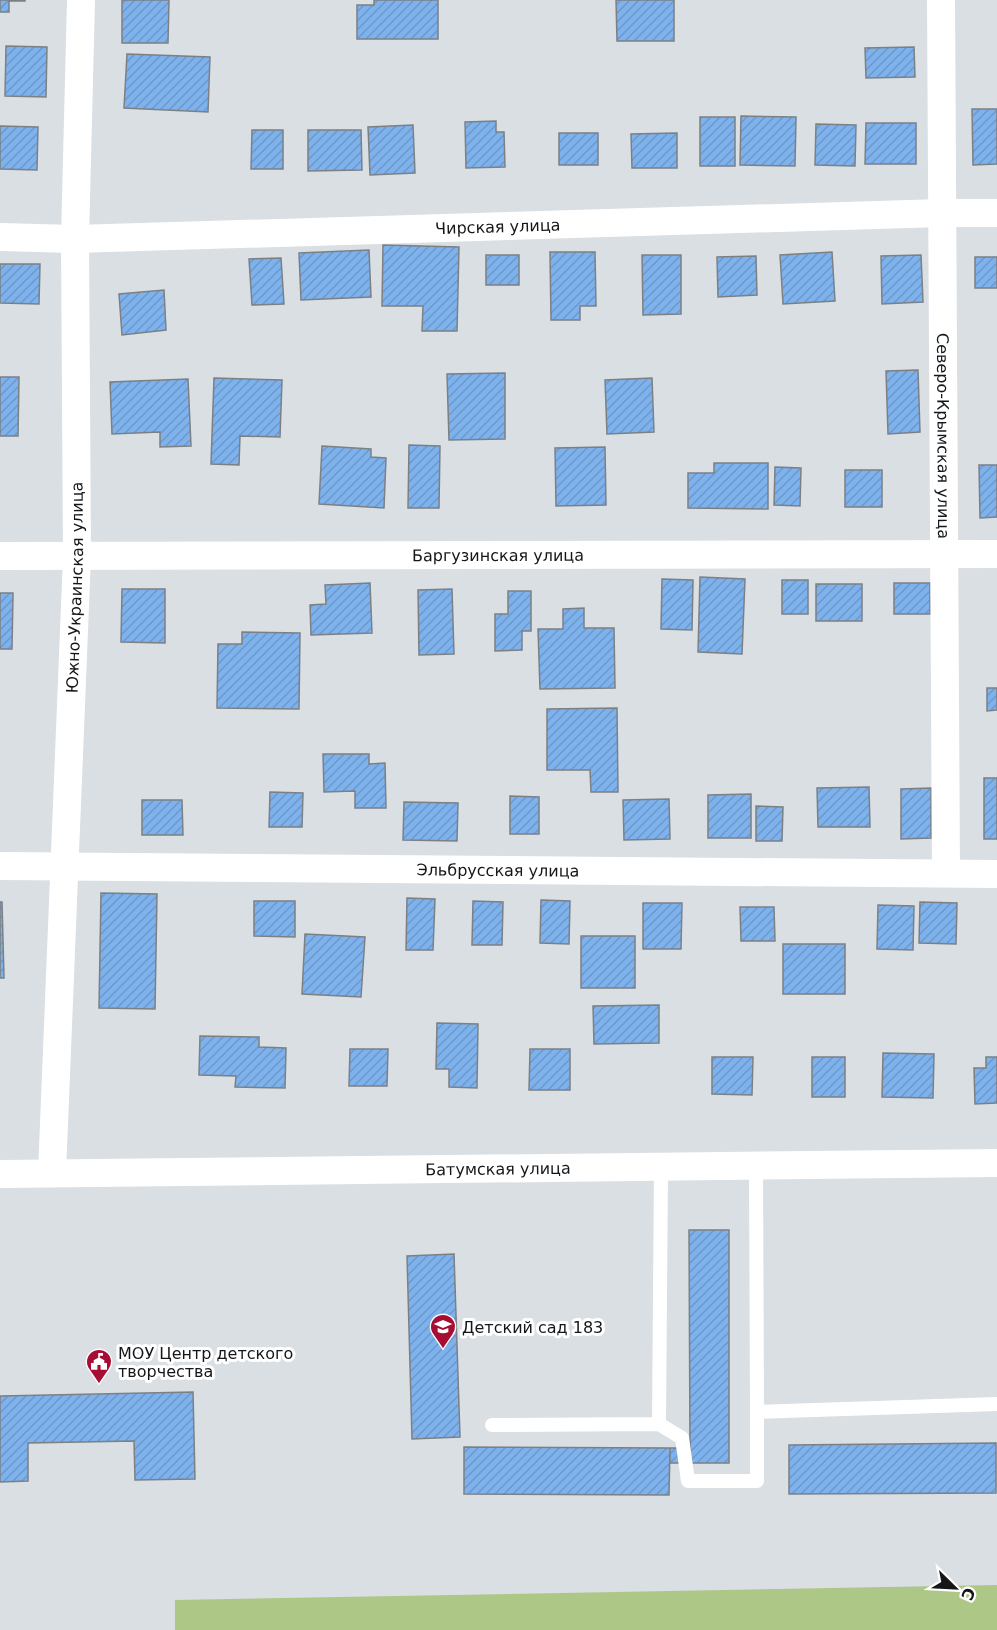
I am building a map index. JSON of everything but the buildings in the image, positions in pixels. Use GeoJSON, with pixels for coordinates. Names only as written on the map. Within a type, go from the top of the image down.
{"type":"FeatureCollection","features":[{"type":"Feature","properties":{"kind":"street","name":"Южно-Украинская улица"},"geometry":{"type":"LineString","coordinates":[[52,1173],[77,557],[75,238],[81,0]]}},
{"type":"Feature","properties":{"kind":"street","name":"Северо-Крымская улица"},"geometry":{"type":"LineString","coordinates":[[941,0],[946,873]]}},
{"type":"Feature","properties":{"kind":"street","name":"Чирская улица"},"geometry":{"type":"LineString","coordinates":[[0,237],[75,238],[997,213]]}},
{"type":"Feature","properties":{"kind":"street","name":"Баргузинская улица"},"geometry":{"type":"LineString","coordinates":[[0,556],[997,554]]}},
{"type":"Feature","properties":{"kind":"street","name":"Эльбрусская улица"},"geometry":{"type":"LineString","coordinates":[[0,866],[997,874]]}},
{"type":"Feature","properties":{"kind":"street","name":"Батумская улица"},"geometry":{"type":"LineString","coordinates":[[0,1174],[997,1163]]}},
{"type":"Feature","properties":{"kind":"lane"},"geometry":{"type":"LineString","coordinates":[[492,1425],[659,1424],[682,1438],[688,1481],[757,1481],[756,1166]]}},
{"type":"Feature","properties":{"kind":"lane"},"geometry":{"type":"LineString","coordinates":[[659,1424],[661,1167]]}},
{"type":"Feature","properties":{"kind":"lane"},"geometry":{"type":"LineString","coordinates":[[757,1412],[997,1404]]}},
{"type":"Feature","properties":{"kind":"green space"},"geometry":{"type":"Polygon","coordinates":[[[997,1585],[997,1630],[175,1630],[175,1600],[997,1585]]]}},
{"type":"Feature","properties":{"kind":"place","name":"Детский сад 183"},"geometry":{"type":"Point","coordinates":[443,1350]}},
{"type":"Feature","properties":{"kind":"place","name":"МОУ Центр детского творчества"},"geometry":{"type":"Point","coordinates":[99,1385]}}]}
